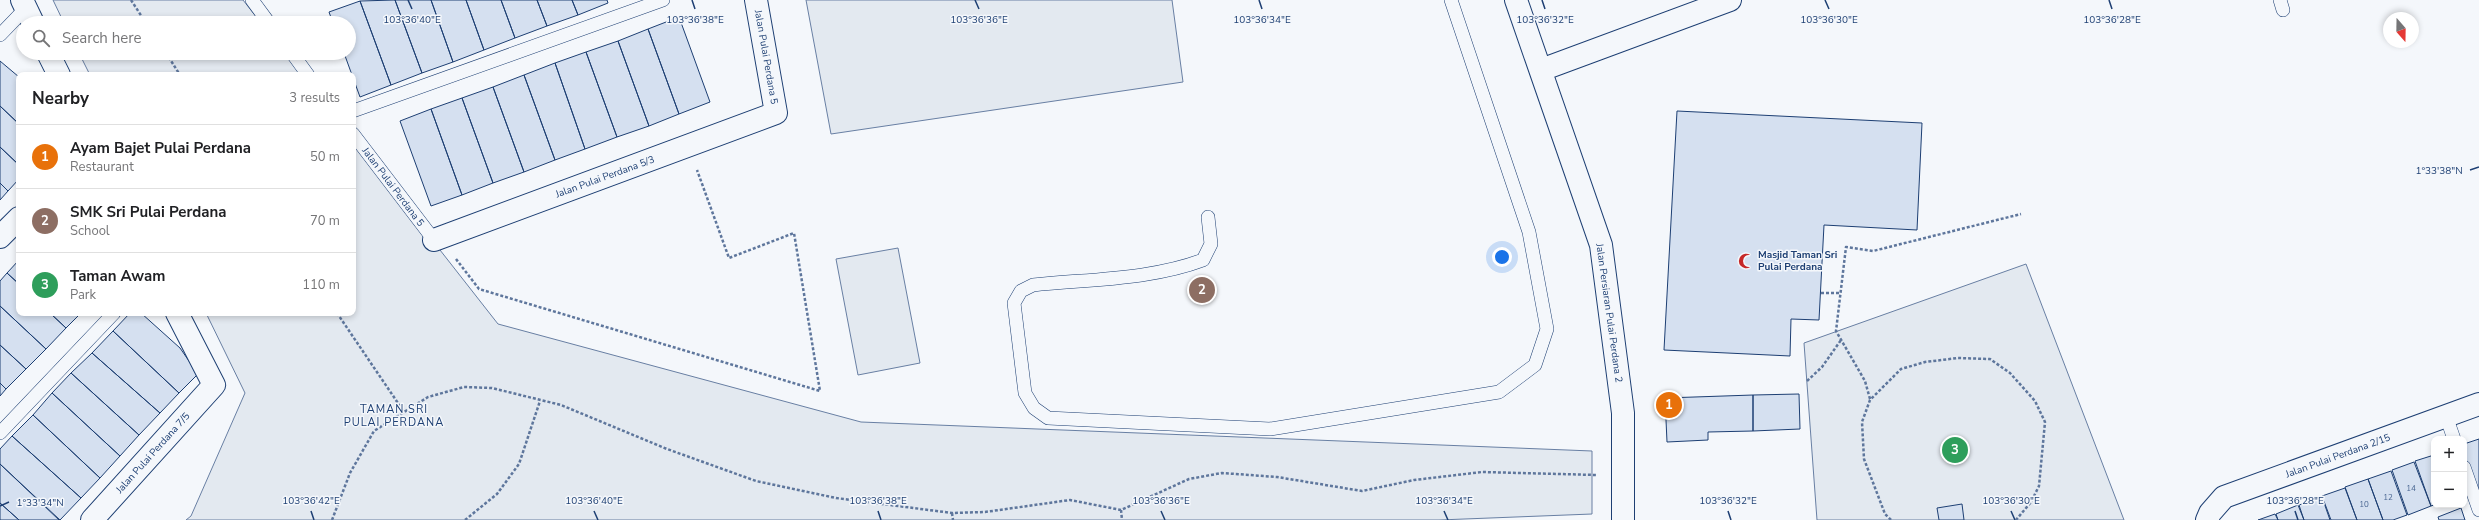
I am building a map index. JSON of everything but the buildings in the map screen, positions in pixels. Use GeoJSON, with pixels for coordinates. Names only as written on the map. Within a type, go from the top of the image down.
{"type":"FeatureCollection","features":[{"type":"Feature","properties":{"kind":"street","name":"Jalan Pulai Perdana 5"},"geometry":{"type":"LineString","coordinates":[[756,0],[776,113]]}},
{"type":"Feature","properties":{"kind":"street","name":"Jalan Persiaran Pulai Perdana 2"},"geometry":{"type":"LineString","coordinates":[[1516,0],[1601,245],[1623,412],[1623,520]]}},
{"type":"Feature","properties":{"kind":"street"},"geometry":{"type":"LineString","coordinates":[[1541,70],[1730,0]]}},
{"type":"Feature","properties":{"kind":"street"},"geometry":{"type":"LineString","coordinates":[[52,60],[58,72]]}},
{"type":"Feature","properties":{"kind":"street","name":"Jalan Pulai Perdana 5/3"},"geometry":{"type":"LineString","coordinates":[[437,239],[776,113]]}},
{"type":"Feature","properties":{"kind":"street"},"geometry":{"type":"LineString","coordinates":[[0,237],[16,221]]}},
{"type":"Feature","properties":{"kind":"street","name":"Jalan Pulai Perdana 7/5"},"geometry":{"type":"LineString","coordinates":[[92,520],[214,385],[179,316]]}},
{"type":"Feature","properties":{"kind":"street","name":"Jalan Pulai Perdana 2/15"},"geometry":{"type":"LineString","coordinates":[[2207,520],[2224,497],[2479,404]]}},
{"type":"Feature","properties":{"kind":"lane"},"geometry":{"type":"LineString","coordinates":[[252,0],[264,16]]}},
{"type":"Feature","properties":{"kind":"lane"},"geometry":{"type":"LineString","coordinates":[[356,110],[663,0]]}},
{"type":"Feature","properties":{"kind":"lane"},"geometry":{"type":"LineString","coordinates":[[1208,218],[1211,244],[1202,260],[1196,263],[1182,268],[1157,272],[1033,285],[1021,290],[1014,303],[1024,393],[1034,408],[1048,418],[1270,429],[1499,392],[1535,365],[1547,329],[1529,232],[1451,0]]}},
{"type":"Feature","properties":{"kind":"lane"},"geometry":{"type":"LineString","coordinates":[[0,35],[16,20]]}},
{"type":"Feature","properties":{"kind":"lane"},"geometry":{"type":"LineString","coordinates":[[297,60],[306,72]]}},
{"type":"Feature","properties":{"kind":"lane","name":"Jalan Pulai Perdana 5"},"geometry":{"type":"LineString","coordinates":[[356,138],[437,239]]}},
{"type":"Feature","properties":{"kind":"lane"},"geometry":{"type":"LineString","coordinates":[[0,433],[111,316]]}},
{"type":"Feature","properties":{"kind":"lane"},"geometry":{"type":"LineString","coordinates":[[2446,416],[2453,436]]}},
{"type":"Feature","properties":{"kind":"lane"},"geometry":{"type":"LineString","coordinates":[[2465,472],[2479,510]]}},
{"type":"Feature","properties":{"kind":"path"},"geometry":{"type":"LineString","coordinates":[[131,0],[141,16]]}},
{"type":"Feature","properties":{"kind":"path"},"geometry":{"type":"LineString","coordinates":[[170,60],[178,72]]}},
{"type":"Feature","properties":{"kind":"path"},"geometry":{"type":"LineString","coordinates":[[437,239],[479,289],[820,391],[794,233],[729,258],[688,146]]}},
{"type":"Feature","properties":{"kind":"path"},"geometry":{"type":"LineString","coordinates":[[1870,400],[1865,381],[1836,331],[1846,247],[1872,251],[2021,214]]}},
{"type":"Feature","properties":{"kind":"path"},"geometry":{"type":"LineString","coordinates":[[1821,293],[1840,293]]}},
{"type":"Feature","properties":{"kind":"path"},"geometry":{"type":"LineString","coordinates":[[339,316],[404,412]]}},
{"type":"Feature","properties":{"kind":"path"},"geometry":{"type":"LineString","coordinates":[[1807,381],[1822,367],[1841,340]]}},
{"type":"Feature","properties":{"kind":"path"},"geometry":{"type":"LineString","coordinates":[[1891,520],[1885,514],[1864,459],[1862,422],[1870,400],[1901,369],[1925,362],[1958,358],[1990,359],[2010,373],[2035,400],[2045,422],[2039,486],[2031,502],[2016,520]]}},
{"type":"Feature","properties":{"kind":"path"},"geometry":{"type":"LineString","coordinates":[[332,520],[350,473],[374,431],[428,397],[464,387],[492,388],[561,405],[667,449],[756,481],[836,498],[952,513],[985,512],[1070,500],[1121,510],[1189,479],[1222,473],[1277,477],[1362,491],[1414,480],[1482,472],[1592,476],[1623,474]]}},
{"type":"Feature","properties":{"kind":"path"},"geometry":{"type":"LineString","coordinates":[[465,520],[497,494],[519,464],[540,401]]}},
{"type":"Feature","properties":{"kind":"path"},"geometry":{"type":"LineString","coordinates":[[1121,510],[1122,520]]}},
{"type":"Feature","properties":{"kind":"path"},"geometry":{"type":"LineString","coordinates":[[952,513],[953,520]]}},
{"type":"Feature","properties":{"kind":"shaded area"},"geometry":{"type":"Polygon","coordinates":[[[53,0],[243,0],[256,16],[61,16],[53,0]]]}},
{"type":"Feature","properties":{"kind":"shaded area"},"geometry":{"type":"Polygon","coordinates":[[[806,0],[1172,0],[1183,82],[831,134],[806,0]]]}},
{"type":"Feature","properties":{"kind":"shaded area"},"geometry":{"type":"Polygon","coordinates":[[[82,60],[290,60],[300,72],[88,72],[82,60]]]}},
{"type":"Feature","properties":{"kind":"shaded area"},"geometry":{"type":"Polygon","coordinates":[[[356,143],[498,324],[861,422],[1592,451],[1592,514],[1439,520],[186,520],[191,516],[245,393],[207,316],[356,316],[356,143]]]}},
{"type":"Feature","properties":{"kind":"shaded area"},"geometry":{"type":"Polygon","coordinates":[[[898,248],[920,363],[858,375],[836,259],[898,248]]]}},
{"type":"Feature","properties":{"kind":"shaded area"},"geometry":{"type":"Polygon","coordinates":[[[2026,264],[2124,520],[1817,520],[1804,343],[2026,264]]]}},
{"type":"Feature","properties":{"kind":"place","name":"Masjid Taman Sri Pulai Perdana"},"geometry":{"type":"Point","coordinates":[1746,261]}},
{"type":"Feature","properties":{"kind":"place","name":"SMK Sri Pulai Perdana"},"geometry":{"type":"Point","coordinates":[1202,290]}},
{"type":"Feature","properties":{"kind":"place","name":"Ayam Bajet Pulai Perdana"},"geometry":{"type":"Point","coordinates":[1669,405]}},
{"type":"Feature","properties":{"kind":"place","name":"Taman Awam"},"geometry":{"type":"Point","coordinates":[1955,450]}},
{"type":"Feature","properties":{"kind":"district","name":"TAMAN SRI PULAI PERDANA"},"geometry":{"type":"Point","coordinates":[394,415]}}]}
